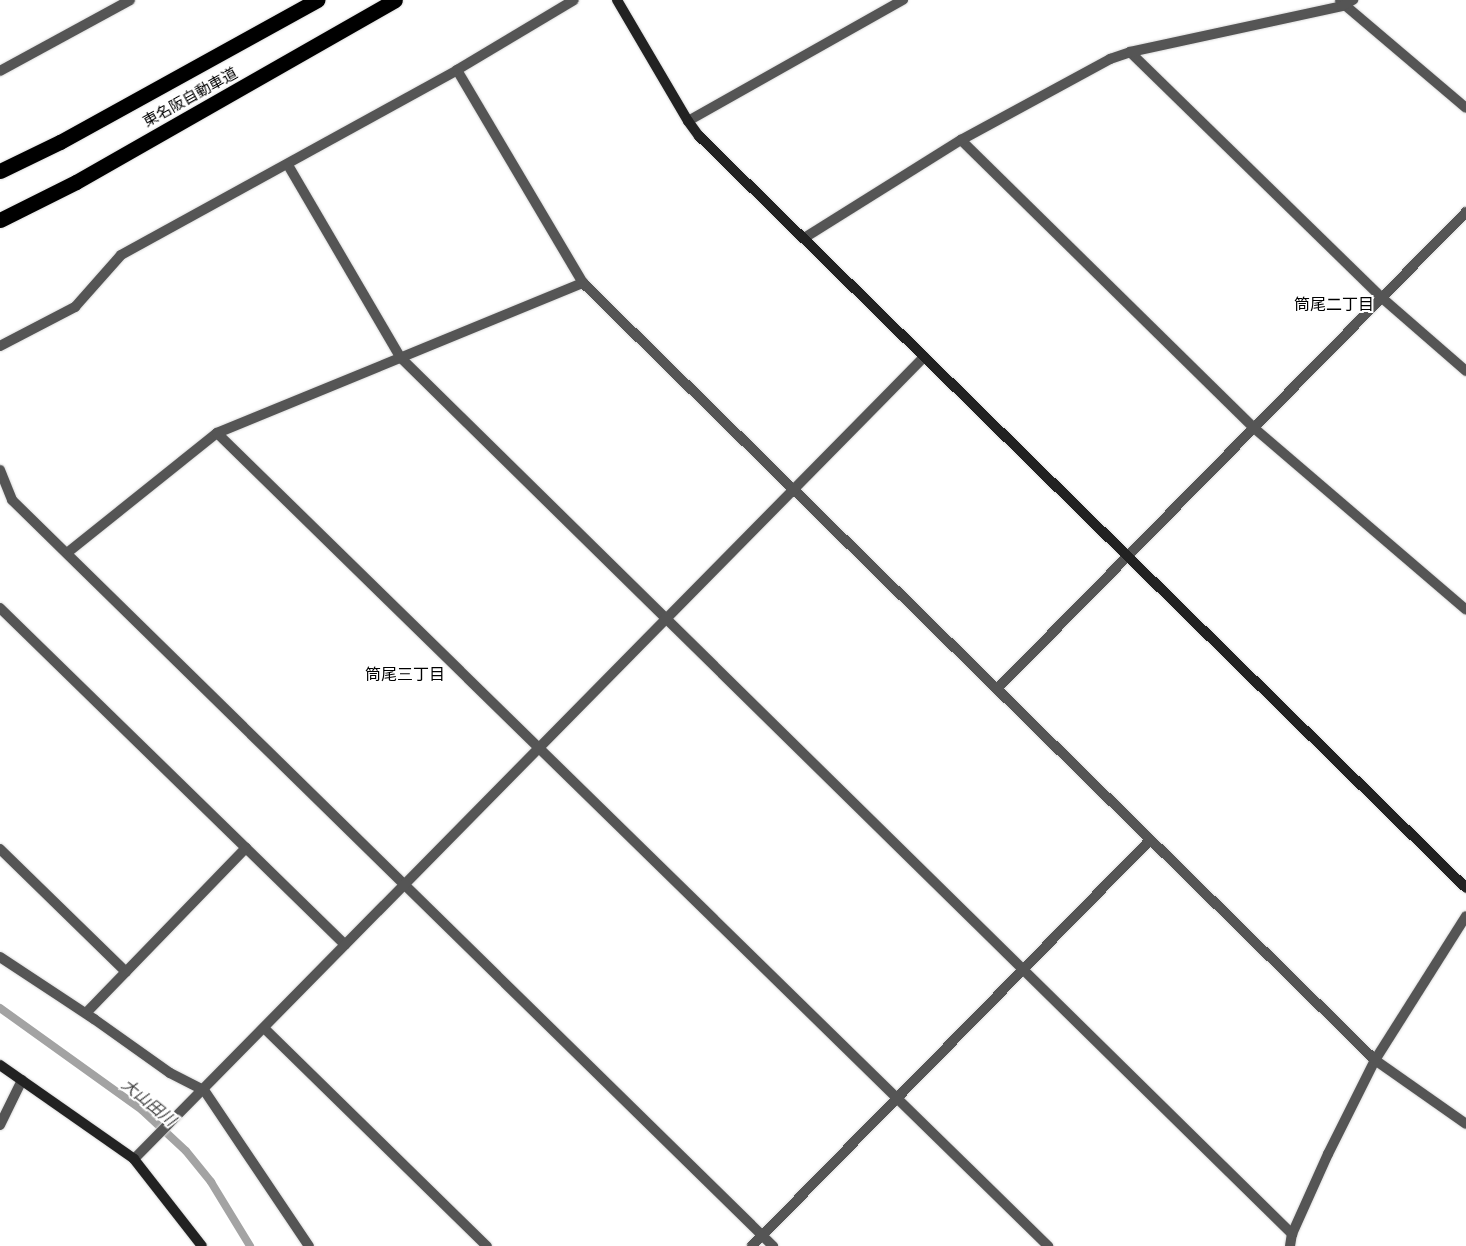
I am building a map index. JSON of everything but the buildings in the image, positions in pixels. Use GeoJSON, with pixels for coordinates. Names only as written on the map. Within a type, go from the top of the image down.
{"type":"FeatureCollection","features":[{"type":"Feature","properties":{"kind":"highway","name":"東名阪自動車道"},"geometry":{"type":"LineString","coordinates":[[0,172],[60,142],[317,0]]}},
{"type":"Feature","properties":{"kind":"highway","name":"東名阪自動車道"},"geometry":{"type":"LineString","coordinates":[[0,220],[76,182],[394,0]]}},
{"type":"Feature","properties":{"kind":"street"},"geometry":{"type":"LineString","coordinates":[[0,70],[130,0]]}},
{"type":"Feature","properties":{"kind":"street"},"geometry":{"type":"LineString","coordinates":[[0,346],[75,308],[121,256],[457,70],[574,0]]}},
{"type":"Feature","properties":{"kind":"street"},"geometry":{"type":"LineString","coordinates":[[617,0],[688,121],[699,136],[1466,888]]}},
{"type":"Feature","properties":{"kind":"street"},"geometry":{"type":"LineString","coordinates":[[688,121],[903,0]]}},
{"type":"Feature","properties":{"kind":"street"},"geometry":{"type":"LineString","coordinates":[[804,238],[961,140],[1110,59],[1130,52],[1353,0]]}},
{"type":"Feature","properties":{"kind":"street"},"geometry":{"type":"LineString","coordinates":[[1341,3],[1466,108]]}},
{"type":"Feature","properties":{"kind":"street"},"geometry":{"type":"LineString","coordinates":[[1130,52],[1381,298],[1466,371]]}},
{"type":"Feature","properties":{"kind":"street"},"geometry":{"type":"LineString","coordinates":[[457,70],[583,283],[1375,1060],[1466,1124]]}},
{"type":"Feature","properties":{"kind":"street"},"geometry":{"type":"LineString","coordinates":[[961,140],[1254,428],[1466,610]]}},
{"type":"Feature","properties":{"kind":"street"},"geometry":{"type":"LineString","coordinates":[[288,165],[401,358],[1025,969],[1292,1234]]}},
{"type":"Feature","properties":{"kind":"street"},"geometry":{"type":"LineString","coordinates":[[997,689],[1466,212]]}},
{"type":"Feature","properties":{"kind":"street"},"geometry":{"type":"LineString","coordinates":[[67,553],[217,433],[583,283]]}},
{"type":"Feature","properties":{"kind":"street"},"geometry":{"type":"LineString","coordinates":[[134,1159],[924,357]]}},
{"type":"Feature","properties":{"kind":"street"},"geometry":{"type":"LineString","coordinates":[[217,433],[1048,1246]]}},
{"type":"Feature","properties":{"kind":"street"},"geometry":{"type":"LineString","coordinates":[[0,470],[12,500],[773,1246]]}},
{"type":"Feature","properties":{"kind":"street"},"geometry":{"type":"LineString","coordinates":[[0,608],[345,945]]}},
{"type":"Feature","properties":{"kind":"street"},"geometry":{"type":"LineString","coordinates":[[752,1246],[896,1096],[1025,969],[1150,840]]}},
{"type":"Feature","properties":{"kind":"street"},"geometry":{"type":"LineString","coordinates":[[86,1013],[246,848]]}},
{"type":"Feature","properties":{"kind":"street"},"geometry":{"type":"LineString","coordinates":[[0,849],[126,972]]}},
{"type":"Feature","properties":{"kind":"street"},"geometry":{"type":"LineString","coordinates":[[1290,1246],[1292,1234],[1328,1154],[1375,1060],[1466,916]]}},
{"type":"Feature","properties":{"kind":"street"},"geometry":{"type":"LineString","coordinates":[[0,957],[86,1013],[170,1073],[204,1090],[309,1246]]}},
{"type":"Feature","properties":{"kind":"street"},"geometry":{"type":"LineString","coordinates":[[264,1028],[487,1246]]}},
{"type":"Feature","properties":{"kind":"street"},"geometry":{"type":"LineString","coordinates":[[0,1065],[134,1159],[202,1246]]}},
{"type":"Feature","properties":{"kind":"street"},"geometry":{"type":"LineString","coordinates":[[0,1125],[22,1080]]}},
{"type":"Feature","properties":{"kind":"waterway","name":"大山田川"},"geometry":{"type":"LineString","coordinates":[[0,1008],[142,1110],[186,1151],[211,1182],[250,1246]]}},
{"type":"Feature","properties":{"kind":"district","name":"筒尾二丁目"},"geometry":{"type":"Point","coordinates":[1334,304]}},
{"type":"Feature","properties":{"kind":"district","name":"筒尾三丁目"},"geometry":{"type":"Point","coordinates":[405,674]}}]}
